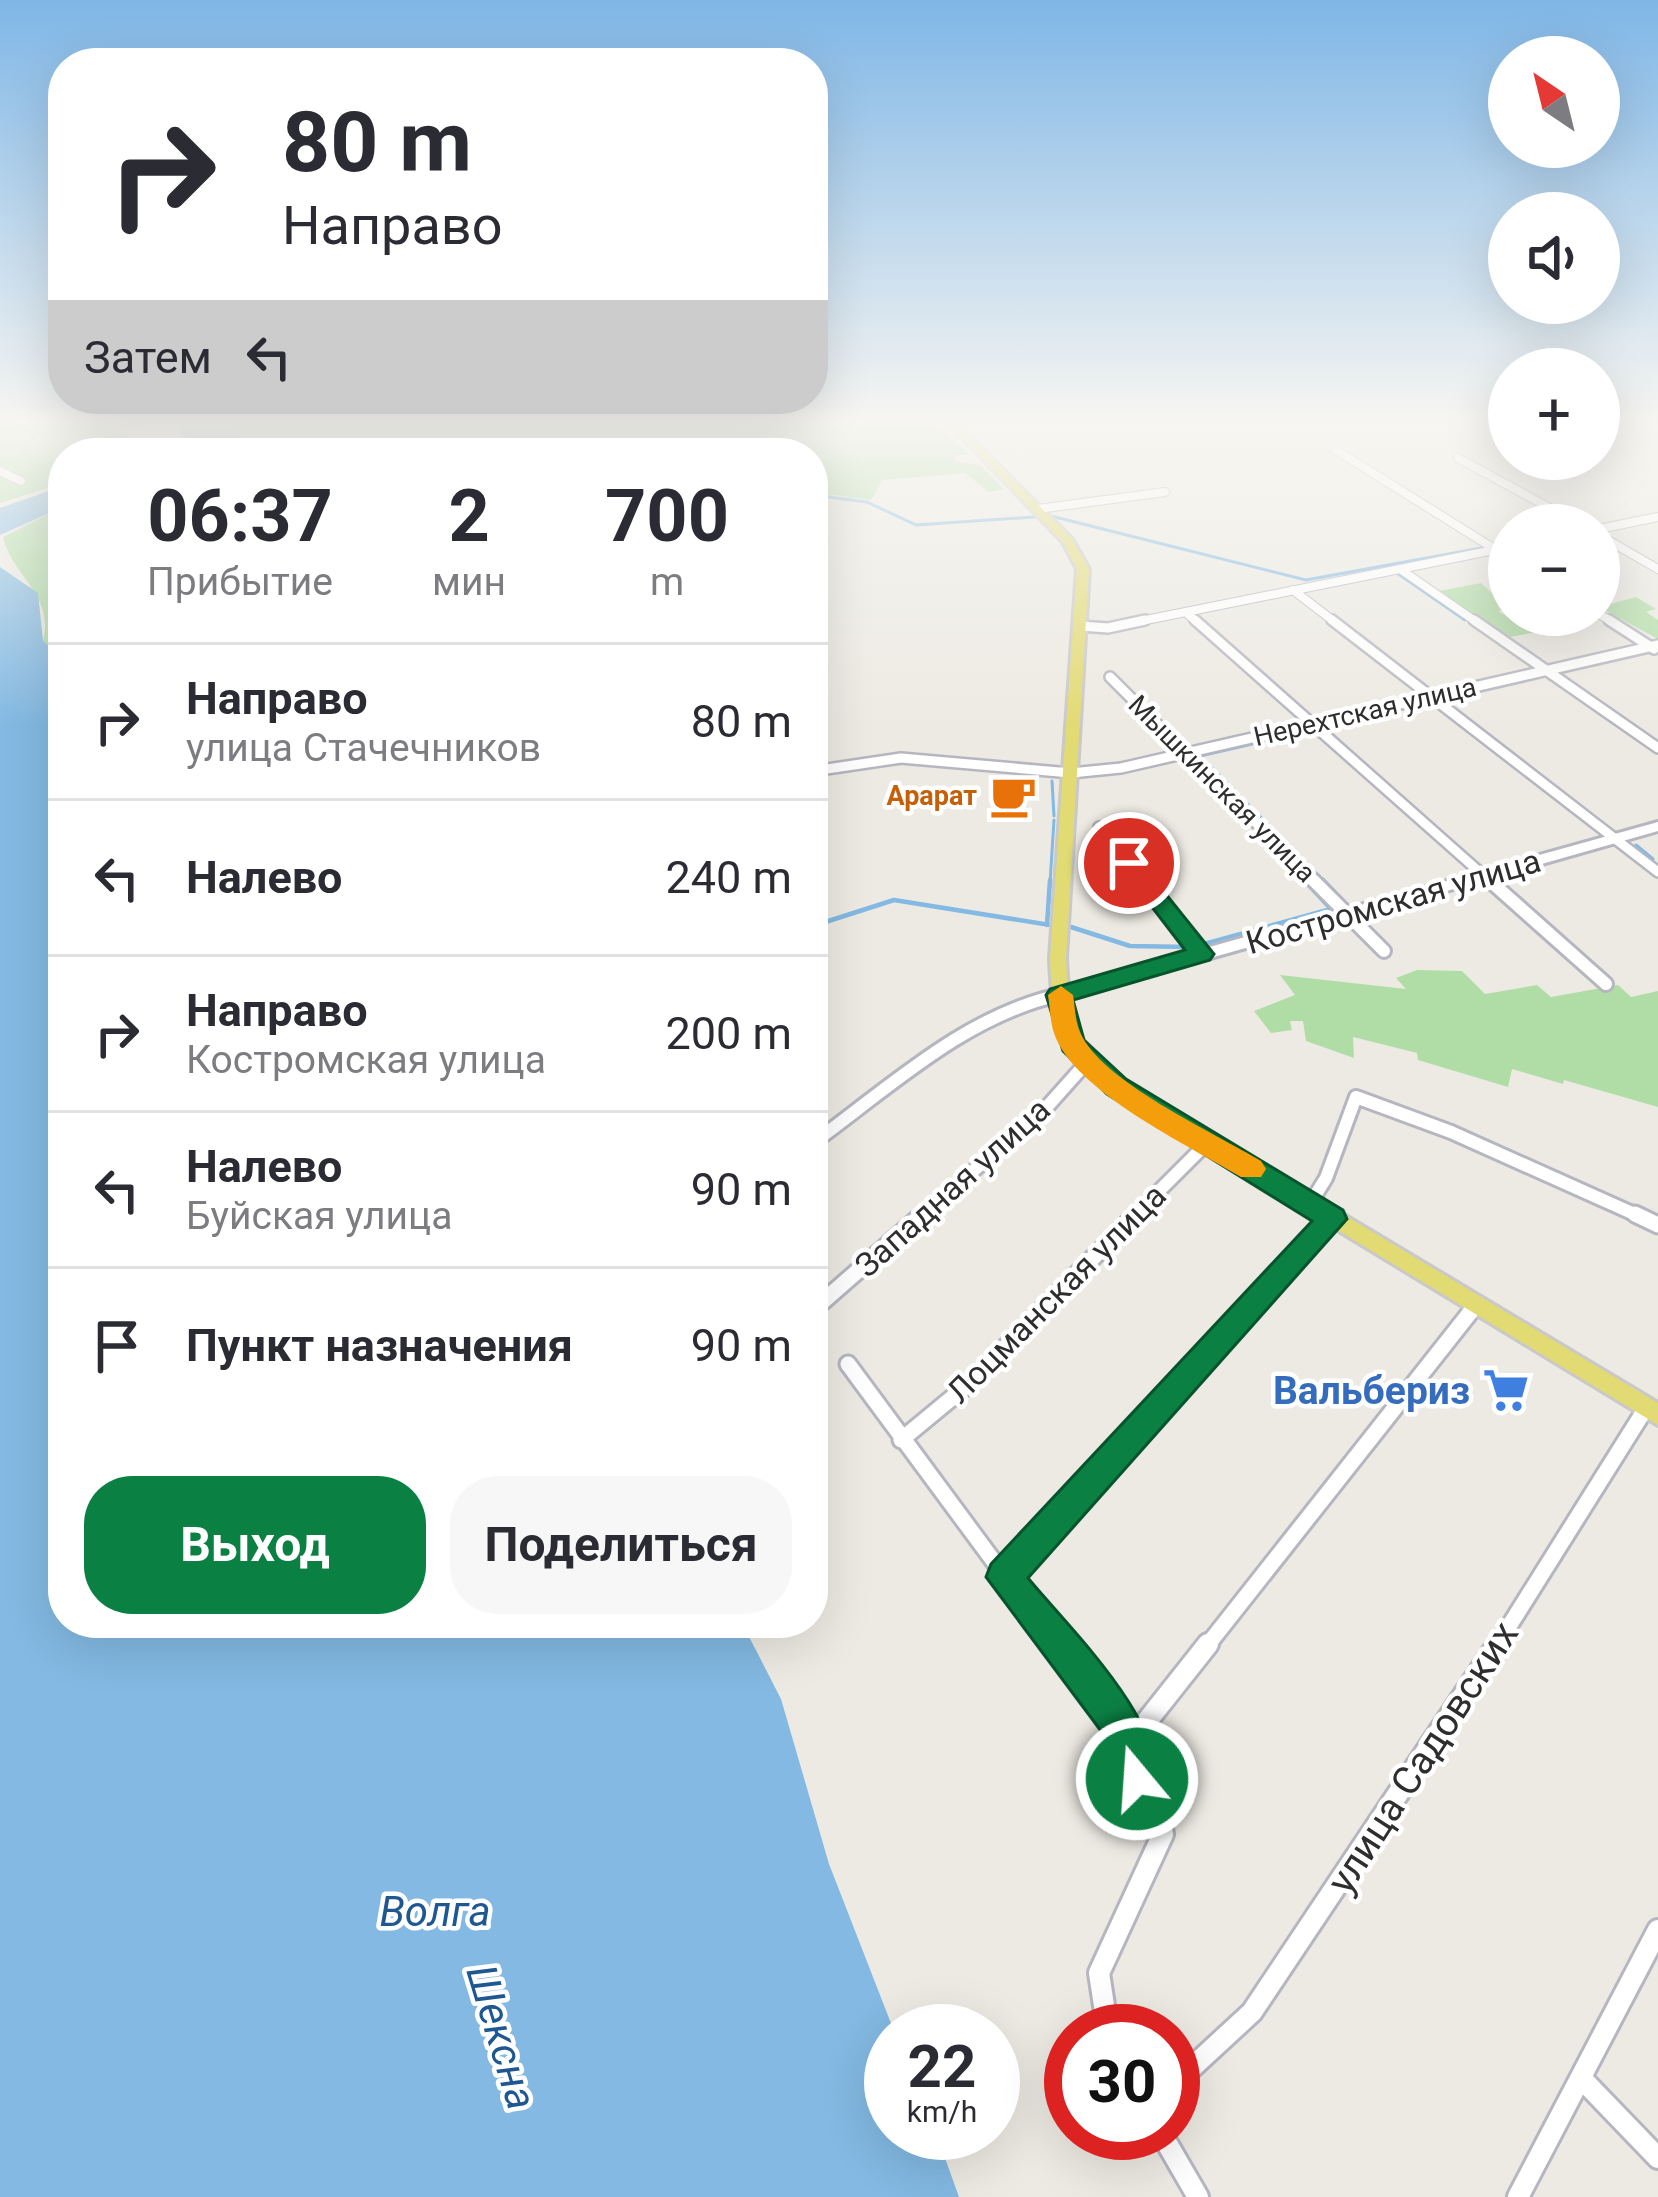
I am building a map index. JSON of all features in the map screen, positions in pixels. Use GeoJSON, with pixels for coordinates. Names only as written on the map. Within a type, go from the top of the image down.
{"type":"FeatureCollection","features":[{"type":"Feature","properties":{"kind":"main road"},"geometry":{"type":"LineString","coordinates":[[1049,523],[1082,561],[1059,995],[1067,1034],[1087,1062],[1207,1142],[1652,1412]]}},
{"type":"Feature","properties":{"kind":"street"},"geometry":{"type":"LineString","coordinates":[[1451,523],[1488,545]]}},
{"type":"Feature","properties":{"kind":"street"},"geometry":{"type":"LineString","coordinates":[[1620,545],[1658,569]]}},
{"type":"Feature","properties":{"kind":"street"},"geometry":{"type":"LineString","coordinates":[[1080,626],[1108,628],[1488,549]]}},
{"type":"Feature","properties":{"kind":"street"},"geometry":{"type":"LineString","coordinates":[[1400,568],[1658,748]]}},
{"type":"Feature","properties":{"kind":"street"},"geometry":{"type":"LineString","coordinates":[[1294,590],[1658,872]]}},
{"type":"Feature","properties":{"kind":"street"},"geometry":{"type":"LineString","coordinates":[[1185,612],[1606,984]]}},
{"type":"Feature","properties":{"kind":"street"},"geometry":{"type":"LineString","coordinates":[[1620,627],[1656,648]]}},
{"type":"Feature","properties":{"kind":"street","name":"Нерехтская улица"},"geometry":{"type":"LineString","coordinates":[[828,769],[901,758],[1071,773],[1187,753],[1656,648]]}},
{"type":"Feature","properties":{"kind":"street","name":"Мышкинская улица"},"geometry":{"type":"LineString","coordinates":[[1110,677],[1384,951]]}},
{"type":"Feature","properties":{"kind":"street","name":"Костромская улица"},"geometry":{"type":"LineString","coordinates":[[1059,995],[1658,826]]}},
{"type":"Feature","properties":{"kind":"street"},"geometry":{"type":"LineString","coordinates":[[1099,827],[1202,954]]}},
{"type":"Feature","properties":{"kind":"street"},"geometry":{"type":"LineString","coordinates":[[828,1132],[967,1031],[1015,1005],[1059,995]]}},
{"type":"Feature","properties":{"kind":"street","name":"Западная улица"},"geometry":{"type":"LineString","coordinates":[[828,1297],[1046,1108],[1087,1062]]}},
{"type":"Feature","properties":{"kind":"street"},"geometry":{"type":"LineString","coordinates":[[1310,1204],[1326,1178],[1356,1097],[1451,1132],[1658,1225]]}},
{"type":"Feature","properties":{"kind":"street","name":"Лоцманская улица"},"geometry":{"type":"LineString","coordinates":[[902,1440],[970,1383],[1207,1142]]}},
{"type":"Feature","properties":{"kind":"street"},"geometry":{"type":"LineString","coordinates":[[1004,1577],[1332,1219]]}},
{"type":"Feature","properties":{"kind":"street"},"geometry":{"type":"LineString","coordinates":[[1132,1740],[1476,1305]]}},
{"type":"Feature","properties":{"kind":"street"},"geometry":{"type":"LineString","coordinates":[[848,1364],[1004,1577],[1132,1740],[1137,1779],[1158,1809],[1163,1834],[1099,1973],[1098,1988],[1105,2004]]}},
{"type":"Feature","properties":{"kind":"street","name":"улица Садовских"},"geometry":{"type":"LineString","coordinates":[[1200,2060],[1252,2012],[1652,1412]]}},
{"type":"Feature","properties":{"kind":"street"},"geometry":{"type":"LineString","coordinates":[[1518,2197],[1658,1930]]}},
{"type":"Feature","properties":{"kind":"street"},"geometry":{"type":"LineString","coordinates":[[1581,2078],[1658,2158]]}},
{"type":"Feature","properties":{"kind":"street"},"geometry":{"type":"LineString","coordinates":[[1177,2160],[1198,2197]]}},
{"type":"Feature","properties":{"kind":"green space"},"geometry":{"type":"Polygon","coordinates":[[[32,523],[48,523],[48,645],[43,641],[45,625],[38,598],[3,537],[32,523]]]}},
{"type":"Feature","properties":{"kind":"green space"},"geometry":{"type":"Polygon","coordinates":[[[1481,583],[1488,589],[1488,623],[1439,591],[1481,583]]]}},
{"type":"Feature","properties":{"kind":"green space"},"geometry":{"type":"Polygon","coordinates":[[[1636,597],[1656,609],[1646,612],[1658,620],[1658,639],[1620,618],[1620,601],[1636,597]]]}},
{"type":"Feature","properties":{"kind":"green space"},"geometry":{"type":"Polygon","coordinates":[[[1417,970],[1462,971],[1485,994],[1537,985],[1551,997],[1618,985],[1631,997],[1658,991],[1658,1107],[1512,1069],[1508,1087],[1418,1060],[1417,1053],[1353,1037],[1354,1058],[1306,1041],[1303,1021],[1290,1021],[1292,1030],[1271,1033],[1254,1011],[1295,995],[1280,975],[1406,989],[1396,978],[1417,970]]]}},
{"type":"Feature","properties":{"kind":"water"},"geometry":{"type":"Polygon","coordinates":[[[0,523],[28,523],[0,535],[0,523]]]}},
{"type":"Feature","properties":{"kind":"water","name":"Волга"},"geometry":{"type":"Polygon","coordinates":[[[0,567],[38,593],[43,641],[48,645],[48,1638],[750,1638],[781,1699],[829,1864],[883,2004],[864,2004],[864,2160],[946,2160],[959,2197],[0,2197],[0,567]]]}},
{"type":"Feature","properties":{"kind":"building","name":"Арарат"},"geometry":{"type":"Polygon","coordinates":[[[1002,782],[1026,783],[1025,800],[1003,798],[1002,782]]]}},
{"type":"Feature","properties":{"kind":"waterway"},"geometry":{"type":"LineString","coordinates":[[911,523],[952,523]]}},
{"type":"Feature","properties":{"kind":"waterway"},"geometry":{"type":"LineString","coordinates":[[1077,523],[1306,580],[1488,547]]}},
{"type":"Feature","properties":{"kind":"waterway"},"geometry":{"type":"LineString","coordinates":[[1397,573],[1465,620]]}},
{"type":"Feature","properties":{"kind":"waterway"},"geometry":{"type":"LineString","coordinates":[[1309,731],[1200,756],[1326,883]]}},
{"type":"Feature","properties":{"kind":"waterway"},"geometry":{"type":"LineString","coordinates":[[1052,781],[1054,816]]}},
{"type":"Feature","properties":{"kind":"waterway"},"geometry":{"type":"LineString","coordinates":[[1050,883],[1054,820]]}},
{"type":"Feature","properties":{"kind":"waterway"},"geometry":{"type":"LineString","coordinates":[[1264,839],[1306,883]]}},
{"type":"Feature","properties":{"kind":"waterway"},"geometry":{"type":"LineString","coordinates":[[1636,845],[1653,859]]}},
{"type":"Feature","properties":{"kind":"waterway"},"geometry":{"type":"LineString","coordinates":[[1047,925],[1050,880]]}},
{"type":"Feature","properties":{"kind":"waterway"},"geometry":{"type":"LineString","coordinates":[[1197,946],[1331,909],[1304,880]]}},
{"type":"Feature","properties":{"kind":"waterway"},"geometry":{"type":"LineString","coordinates":[[1323,880],[1347,905]]}},
{"type":"Feature","properties":{"kind":"waterway"},"geometry":{"type":"LineString","coordinates":[[828,921],[894,900],[1047,925]]}},
{"type":"Feature","properties":{"kind":"waterway"},"geometry":{"type":"LineString","coordinates":[[1071,927],[1130,946],[1191,947]]}},
{"type":"Feature","properties":{"kind":"slow traffic"},"geometry":{"type":"LineString","coordinates":[[1061,995],[1067,1034],[1087,1062],[1128,1094],[1251,1169]]}},
{"type":"Feature","properties":{"kind":"place","name":"Арарат"},"geometry":{"type":"Point","coordinates":[1013,796]}},
{"type":"Feature","properties":{"kind":"place","name":"Вальбериз"},"geometry":{"type":"Point","coordinates":[1506,1390]}},
{"type":"Feature","properties":{"kind":"route"},"geometry":{"type":"LineString","coordinates":[[1129,863],[1202,954],[1059,995],[1072,1044],[1116,1086],[1332,1219],[1004,1577],[1132,1740],[1137,1779]]}},
{"type":"Feature","properties":{"kind":"water label","name":"Шексна"},"geometry":{"type":"Point","coordinates":[502,2037]}}]}
